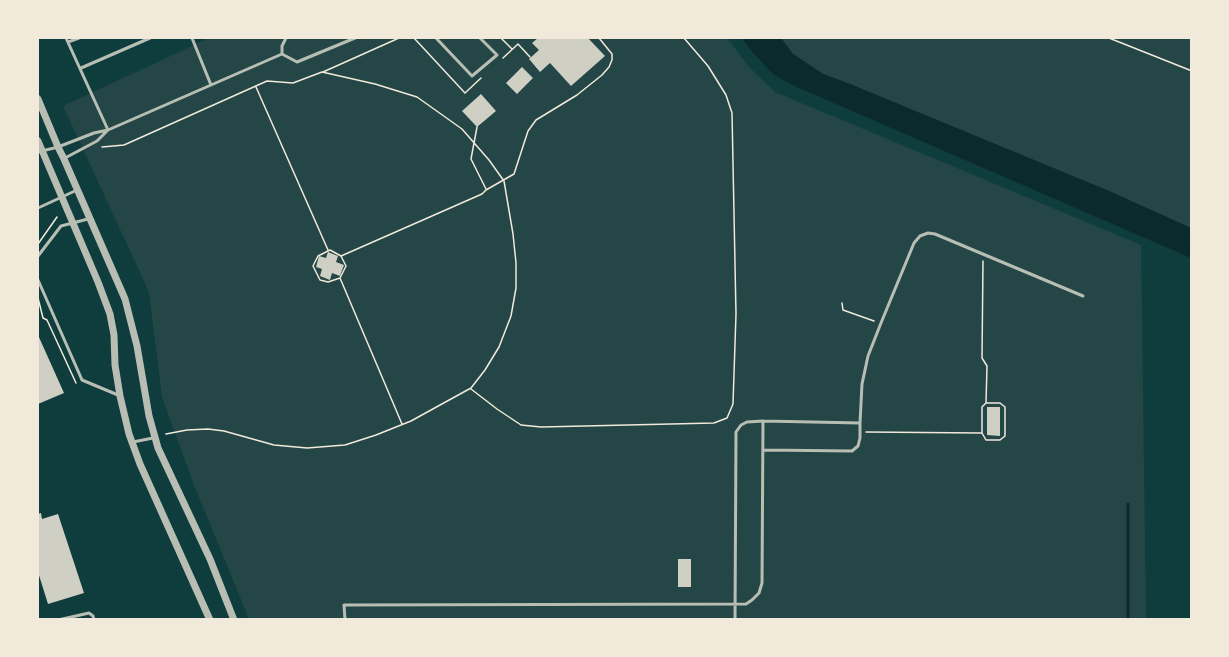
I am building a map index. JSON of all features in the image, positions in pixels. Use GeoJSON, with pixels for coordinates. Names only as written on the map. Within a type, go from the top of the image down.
{"type":"FeatureCollection","features":[{"type":"Feature","properties":{"kind":"street"},"geometry":{"type":"LineString","coordinates":[[38,99],[57,147],[125,298],[137,346],[148,416],[158,448],[210,559],[234,620]]}},
{"type":"Feature","properties":{"kind":"street"},"geometry":{"type":"LineString","coordinates":[[38,141],[40,152],[62,197],[110,314],[114,335],[115,365],[129,434],[210,620]]}},
{"type":"Feature","properties":{"kind":"lane"},"geometry":{"type":"LineString","coordinates":[[79,38],[67,40],[108,130]]}},
{"type":"Feature","properties":{"kind":"lane"},"geometry":{"type":"LineString","coordinates":[[81,68],[150,38]]}},
{"type":"Feature","properties":{"kind":"lane"},"geometry":{"type":"LineString","coordinates":[[192,38],[211,85]]}},
{"type":"Feature","properties":{"kind":"lane"},"geometry":{"type":"LineString","coordinates":[[282,54],[282,46],[286,38]]}},
{"type":"Feature","properties":{"kind":"lane"},"geometry":{"type":"LineString","coordinates":[[282,54],[297,62],[355,38]]}},
{"type":"Feature","properties":{"kind":"lane"},"geometry":{"type":"LineString","coordinates":[[436,38],[472,76],[497,55],[480,38]]}},
{"type":"Feature","properties":{"kind":"lane"},"geometry":{"type":"LineString","coordinates":[[40,152],[108,130],[282,54]]}},
{"type":"Feature","properties":{"kind":"lane"},"geometry":{"type":"LineString","coordinates":[[64,159],[97,141],[108,130]]}},
{"type":"Feature","properties":{"kind":"lane"},"geometry":{"type":"LineString","coordinates":[[38,208],[77,190]]}},
{"type":"Feature","properties":{"kind":"lane"},"geometry":{"type":"LineString","coordinates":[[38,256],[61,226],[90,219]]}},
{"type":"Feature","properties":{"kind":"lane"},"geometry":{"type":"LineString","coordinates":[[764,450],[852,451],[858,446],[862,384],[868,356],[914,243],[920,236],[928,233],[935,234],[1083,296]]}},
{"type":"Feature","properties":{"kind":"lane"},"geometry":{"type":"LineString","coordinates":[[38,280],[82,380],[120,396]]}},
{"type":"Feature","properties":{"kind":"lane"},"geometry":{"type":"LineString","coordinates":[[345,620],[344,605],[746,604],[759,593],[762,583],[763,421]]}},
{"type":"Feature","properties":{"kind":"lane"},"geometry":{"type":"LineString","coordinates":[[735,620],[736,432],[741,425],[747,422],[860,423]]}},
{"type":"Feature","properties":{"kind":"lane"},"geometry":{"type":"LineString","coordinates":[[132,442],[155,438]]}},
{"type":"Feature","properties":{"kind":"lane"},"geometry":{"type":"LineString","coordinates":[[58,620],[84,613],[89,613],[94,620]]}},
{"type":"Feature","properties":{"kind":"path"},"geometry":{"type":"LineString","coordinates":[[97,147],[123,145],[267,81],[293,82],[322,72],[399,38]]}},
{"type":"Feature","properties":{"kind":"path"},"geometry":{"type":"LineString","coordinates":[[501,38],[512,49]]}},
{"type":"Feature","properties":{"kind":"path"},"geometry":{"type":"LineString","coordinates":[[341,256],[482,194],[514,174],[528,131],[536,120],[577,95],[609,67],[612,54],[600,38]]}},
{"type":"Feature","properties":{"kind":"path"},"geometry":{"type":"LineString","coordinates":[[471,388],[521,425],[541,428],[714,423],[727,418],[733,404],[736,314],[732,112],[726,94],[708,66],[684,38]]}},
{"type":"Feature","properties":{"kind":"path"},"geometry":{"type":"LineString","coordinates":[[1109,38],[1191,71]]}},
{"type":"Feature","properties":{"kind":"path"},"geometry":{"type":"LineString","coordinates":[[166,434],[207,429],[224,431],[274,445],[307,448],[345,445],[402,425],[471,388],[500,347],[511,316],[516,288],[515,254],[504,181],[462,129],[417,97],[375,84],[322,72]]}},
{"type":"Feature","properties":{"kind":"path"},"geometry":{"type":"LineString","coordinates":[[255,86],[328,251]]}},
{"type":"Feature","properties":{"kind":"path"},"geometry":{"type":"LineString","coordinates":[[477,127],[471,159],[486,190]]}},
{"type":"Feature","properties":{"kind":"path"},"geometry":{"type":"LineString","coordinates":[[38,244],[57,217]]}},
{"type":"Feature","properties":{"kind":"path"},"geometry":{"type":"LineString","coordinates":[[328,251],[341,256],[346,266],[340,278],[328,282],[320,279],[313,266],[318,256],[328,251]]}},
{"type":"Feature","properties":{"kind":"path"},"geometry":{"type":"LineString","coordinates":[[984,254],[982,358],[987,366],[986,403],[982,407],[982,433],[986,440],[1000,440],[1005,436],[1005,407],[1000,403],[986,403]]}},
{"type":"Feature","properties":{"kind":"path"},"geometry":{"type":"LineString","coordinates":[[340,278],[402,425]]}},
{"type":"Feature","properties":{"kind":"path"},"geometry":{"type":"LineString","coordinates":[[842,303],[843,310],[880,323]]}},
{"type":"Feature","properties":{"kind":"path"},"geometry":{"type":"LineString","coordinates":[[860,432],[982,433]]}},
{"type":"Feature","properties":{"kind":"shaded area"},"geometry":{"type":"Polygon","coordinates":[[[209,38],[727,38],[749,67],[775,92],[1141,245],[1146,619],[249,619],[194,485],[162,397],[149,292],[63,106],[209,38]]]}},
{"type":"Feature","properties":{"kind":"shaded area"},"geometry":{"type":"Polygon","coordinates":[[[742,38],[781,38],[793,54],[823,74],[1109,191],[1191,228],[1191,258],[797,87],[774,75],[742,38]]]}},
{"type":"Feature","properties":{"kind":"shaded area"},"geometry":{"type":"Polygon","coordinates":[[[781,38],[1191,38],[1191,228],[1109,191],[823,74],[793,54],[781,38]]]}},
{"type":"Feature","properties":{"kind":"building"},"geometry":{"type":"Polygon","coordinates":[[[538,38],[588,38],[605,56],[571,86],[550,63],[540,72],[529,59],[539,50],[532,43],[538,38]]]}},
{"type":"Feature","properties":{"kind":"building"},"geometry":{"type":"Polygon","coordinates":[[[522,67],[533,78],[517,94],[506,83],[522,67]]]}},
{"type":"Feature","properties":{"kind":"building"},"geometry":{"type":"Polygon","coordinates":[[[481,94],[496,111],[477,127],[462,111],[481,94]]]}},
{"type":"Feature","properties":{"kind":"building"},"geometry":{"type":"Polygon","coordinates":[[[328,252],[338,256],[336,262],[344,265],[340,276],[332,273],[330,280],[320,276],[322,269],[316,267],[319,256],[326,258],[328,252]]]}},
{"type":"Feature","properties":{"kind":"building"},"geometry":{"type":"Polygon","coordinates":[[[38,335],[64,393],[38,404],[38,335]]]}},
{"type":"Feature","properties":{"kind":"building"},"geometry":{"type":"Polygon","coordinates":[[[987,407],[1000,407],[1000,436],[987,435],[987,407]]]}},
{"type":"Feature","properties":{"kind":"building"},"geometry":{"type":"Polygon","coordinates":[[[41,513],[42,519],[58,514],[84,593],[48,604],[38,572],[38,514],[41,513]]]}},
{"type":"Feature","properties":{"kind":"building"},"geometry":{"type":"Polygon","coordinates":[[[678,559],[691,559],[691,587],[678,587],[678,559]]]}},
{"type":"Feature","properties":{"kind":"waterway"},"geometry":{"type":"LineString","coordinates":[[1128,504],[1128,620]]}}]}
